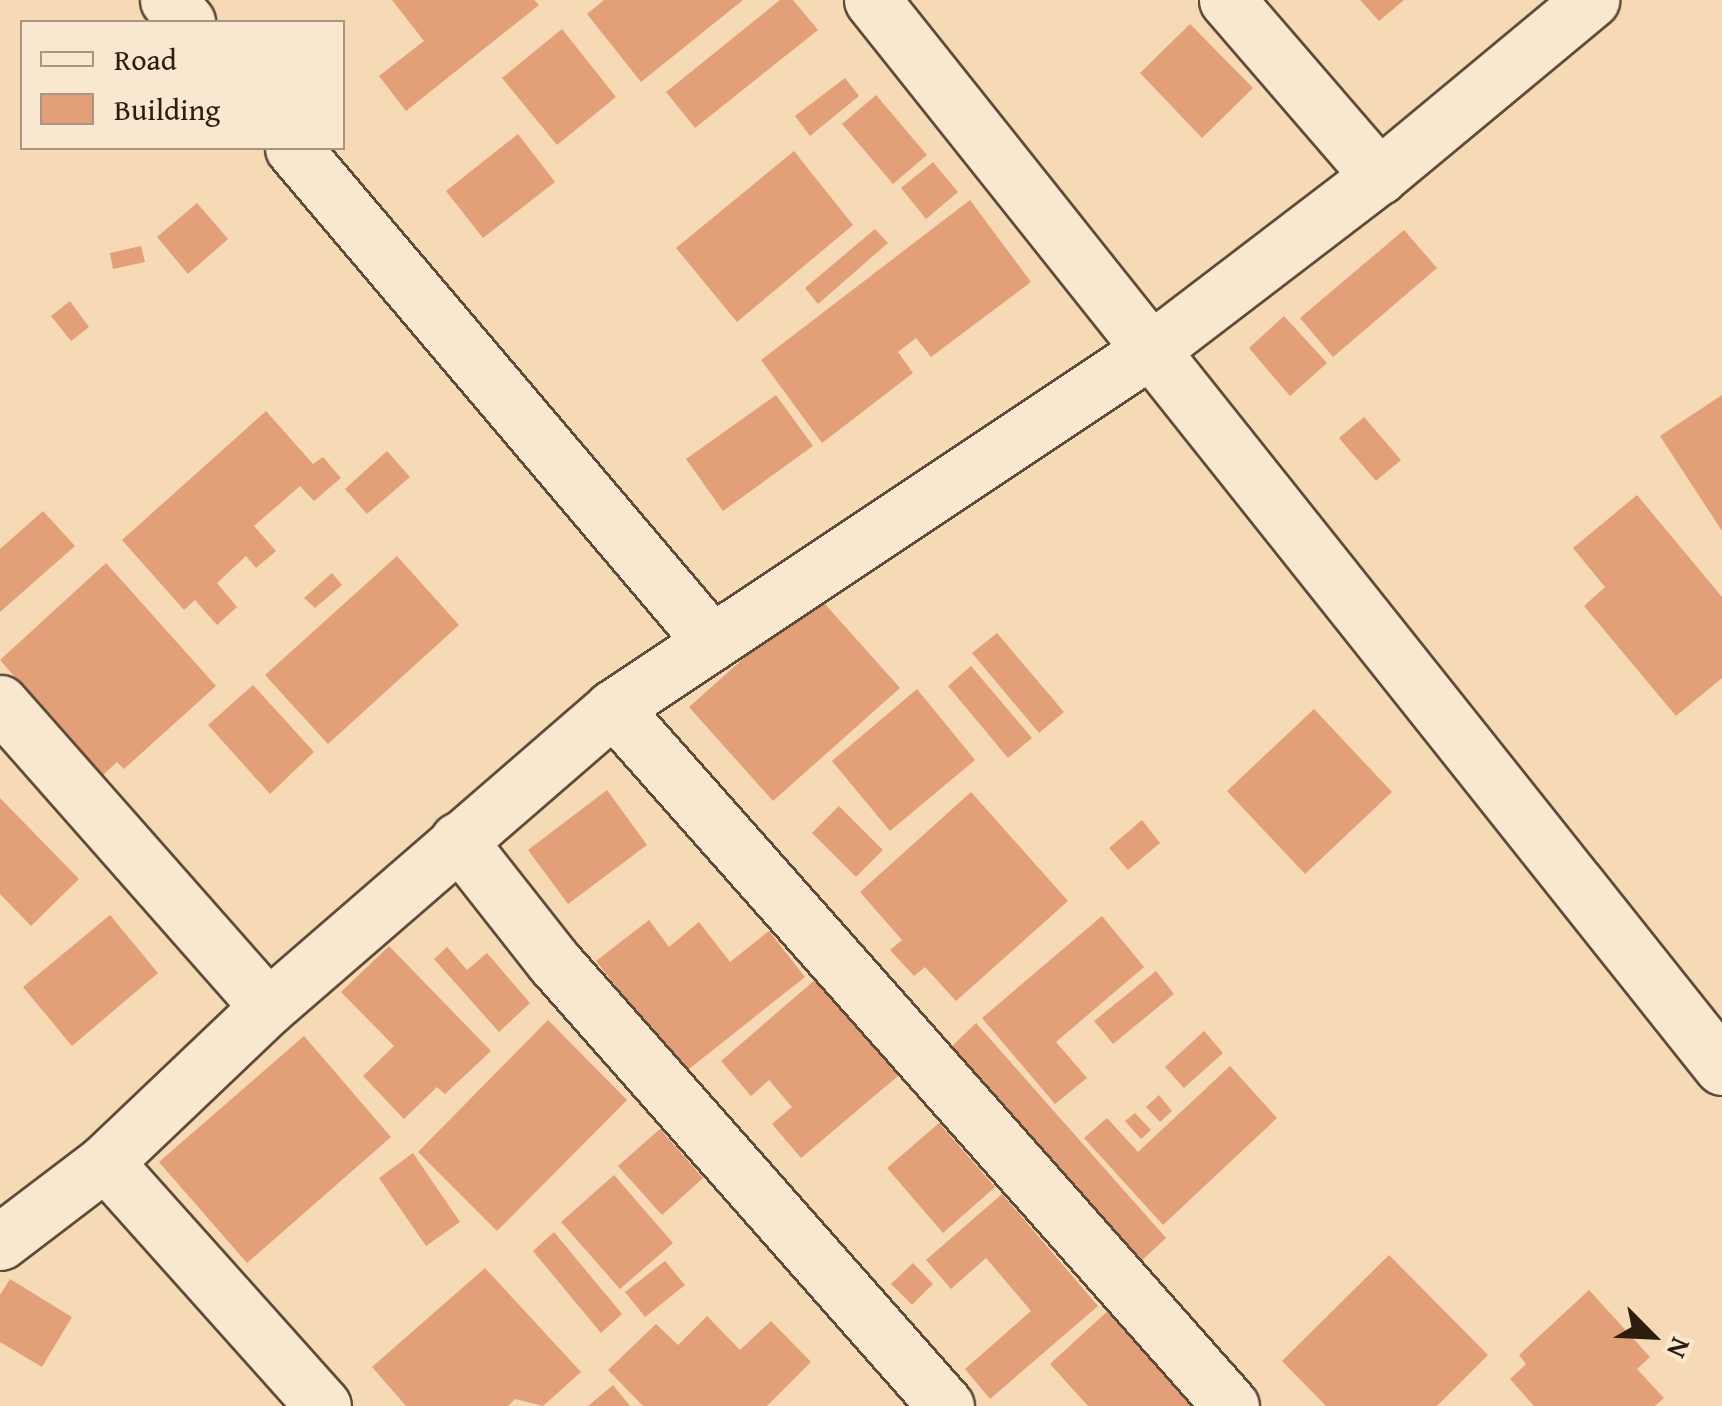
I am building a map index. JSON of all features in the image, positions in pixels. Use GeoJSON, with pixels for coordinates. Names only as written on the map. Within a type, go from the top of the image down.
{"type":"FeatureCollection","features":[{"type":"Feature","properties":{"kind":"street"},"geometry":{"type":"LineString","coordinates":[[168,0],[186,20]]}},
{"type":"Feature","properties":{"kind":"street"},"geometry":{"type":"LineString","coordinates":[[872,0],[1155,347],[1722,1068]]}},
{"type":"Feature","properties":{"kind":"street"},"geometry":{"type":"LineString","coordinates":[[1227,0],[1379,176]]}},
{"type":"Feature","properties":{"kind":"street"},"geometry":{"type":"LineString","coordinates":[[6,1224],[105,1162],[268,1007],[613,708],[1155,347],[1379,176],[1592,0]]}},
{"type":"Feature","properties":{"kind":"street"},"geometry":{"type":"LineString","coordinates":[[295,150],[712,642]]}},
{"type":"Feature","properties":{"kind":"street"},"geometry":{"type":"LineString","coordinates":[[0,702],[268,1007]]}},
{"type":"Feature","properties":{"kind":"street"},"geometry":{"type":"LineString","coordinates":[[613,708],[1230,1406]]}},
{"type":"Feature","properties":{"kind":"street"},"geometry":{"type":"LineString","coordinates":[[458,840],[554,962],[946,1406]]}},
{"type":"Feature","properties":{"kind":"street"},"geometry":{"type":"LineString","coordinates":[[105,1162],[323,1406]]}},
{"type":"Feature","properties":{"kind":"building"},"geometry":{"type":"Polygon","coordinates":[[[392,0],[534,0],[539,5],[406,111],[379,76],[424,41],[392,0]]]}},
{"type":"Feature","properties":{"kind":"building"},"geometry":{"type":"Polygon","coordinates":[[[604,0],[743,0],[641,82],[587,14],[604,0]]]}},
{"type":"Feature","properties":{"kind":"building"},"geometry":{"type":"Polygon","coordinates":[[[780,0],[793,0],[818,30],[695,128],[666,92],[780,0]]]}},
{"type":"Feature","properties":{"kind":"building"},"geometry":{"type":"Polygon","coordinates":[[[1360,0],[1404,0],[1379,21],[1360,0]]]}},
{"type":"Feature","properties":{"kind":"building"},"geometry":{"type":"Polygon","coordinates":[[[1190,24],[1253,88],[1202,138],[1140,73],[1190,24]]]}},
{"type":"Feature","properties":{"kind":"building"},"geometry":{"type":"Polygon","coordinates":[[[562,29],[616,97],[557,145],[502,78],[562,29]]]}},
{"type":"Feature","properties":{"kind":"building"},"geometry":{"type":"Polygon","coordinates":[[[845,78],[859,96],[810,136],[795,116],[845,78]]]}},
{"type":"Feature","properties":{"kind":"building"},"geometry":{"type":"Polygon","coordinates":[[[876,95],[927,155],[893,184],[842,124],[876,95]]]}},
{"type":"Feature","properties":{"kind":"building"},"geometry":{"type":"Polygon","coordinates":[[[518,134],[555,182],[483,238],[446,191],[518,134]]]}},
{"type":"Feature","properties":{"kind":"building"},"geometry":{"type":"Polygon","coordinates":[[[794,151],[853,225],[737,322],[676,248],[794,151]]]}},
{"type":"Feature","properties":{"kind":"building"},"geometry":{"type":"Polygon","coordinates":[[[933,162],[958,192],[926,219],[901,188],[933,162]]]}},
{"type":"Feature","properties":{"kind":"building"},"geometry":{"type":"Polygon","coordinates":[[[970,200],[1031,282],[931,357],[916,338],[898,352],[913,373],[822,443],[761,360],[970,200]]]}},
{"type":"Feature","properties":{"kind":"building"},"geometry":{"type":"Polygon","coordinates":[[[197,203],[228,239],[188,274],[157,237],[197,203]]]}},
{"type":"Feature","properties":{"kind":"building"},"geometry":{"type":"Polygon","coordinates":[[[875,229],[888,243],[818,304],[805,288],[875,229]]]}},
{"type":"Feature","properties":{"kind":"building"},"geometry":{"type":"Polygon","coordinates":[[[1404,230],[1437,268],[1333,357],[1300,318],[1404,230]]]}},
{"type":"Feature","properties":{"kind":"building"},"geometry":{"type":"Polygon","coordinates":[[[141,246],[145,262],[113,269],[110,253],[141,246]]]}},
{"type":"Feature","properties":{"kind":"building"},"geometry":{"type":"Polygon","coordinates":[[[70,301],[89,327],[71,341],[51,316],[70,301]]]}},
{"type":"Feature","properties":{"kind":"building"},"geometry":{"type":"Polygon","coordinates":[[[1284,316],[1327,363],[1290,396],[1249,348],[1284,316]]]}},
{"type":"Feature","properties":{"kind":"building"},"geometry":{"type":"Polygon","coordinates":[[[776,395],[813,446],[723,511],[686,459],[776,395]]]}},
{"type":"Feature","properties":{"kind":"building"},"geometry":{"type":"Polygon","coordinates":[[[1722,395],[1722,531],[1660,436],[1722,395]]]}},
{"type":"Feature","properties":{"kind":"building"},"geometry":{"type":"Polygon","coordinates":[[[266,411],[313,464],[323,457],[341,478],[314,501],[300,486],[254,526],[276,551],[256,568],[246,556],[217,583],[237,607],[217,625],[195,600],[184,610],[122,540],[266,411]]]}},
{"type":"Feature","properties":{"kind":"building"},"geometry":{"type":"Polygon","coordinates":[[[1364,417],[1401,460],[1376,481],[1339,438],[1364,417]]]}},
{"type":"Feature","properties":{"kind":"building"},"geometry":{"type":"Polygon","coordinates":[[[387,451],[410,477],[367,514],[345,489],[387,451]]]}},
{"type":"Feature","properties":{"kind":"building"},"geometry":{"type":"Polygon","coordinates":[[[1637,495],[1722,597],[1722,678],[1676,716],[1584,606],[1605,587],[1573,548],[1637,495]]]}},
{"type":"Feature","properties":{"kind":"building"},"geometry":{"type":"Polygon","coordinates":[[[43,511],[75,546],[0,612],[0,549],[43,511]]]}},
{"type":"Feature","properties":{"kind":"building"},"geometry":{"type":"Polygon","coordinates":[[[397,556],[459,625],[328,744],[265,675],[397,556]]]}},
{"type":"Feature","properties":{"kind":"building"},"geometry":{"type":"Polygon","coordinates":[[[106,563],[216,686],[124,769],[117,762],[102,776],[0,660],[106,563]]]}},
{"type":"Feature","properties":{"kind":"building"},"geometry":{"type":"Polygon","coordinates":[[[332,573],[342,585],[315,608],[304,598],[332,573]]]}},
{"type":"Feature","properties":{"kind":"building"},"geometry":{"type":"Polygon","coordinates":[[[816,594],[900,688],[773,801],[689,707],[816,594]]]}},
{"type":"Feature","properties":{"kind":"building"},"geometry":{"type":"Polygon","coordinates":[[[997,633],[1064,712],[1039,733],[972,653],[997,633]]]}},
{"type":"Feature","properties":{"kind":"building"},"geometry":{"type":"Polygon","coordinates":[[[971,666],[1032,738],[1008,758],[948,686],[971,666]]]}},
{"type":"Feature","properties":{"kind":"building"},"geometry":{"type":"Polygon","coordinates":[[[253,685],[314,752],[270,794],[208,725],[253,685]]]}},
{"type":"Feature","properties":{"kind":"building"},"geometry":{"type":"Polygon","coordinates":[[[917,689],[975,760],[890,831],[832,761],[917,689]]]}},
{"type":"Feature","properties":{"kind":"building"},"geometry":{"type":"Polygon","coordinates":[[[1314,709],[1392,792],[1305,874],[1227,791],[1314,709]]]}},
{"type":"Feature","properties":{"kind":"building"},"geometry":{"type":"Polygon","coordinates":[[[607,790],[647,845],[568,904],[528,850],[607,790]]]}},
{"type":"Feature","properties":{"kind":"building"},"geometry":{"type":"Polygon","coordinates":[[[971,792],[1068,901],[956,1001],[925,967],[914,976],[890,950],[902,940],[860,892],[971,792]]]}},
{"type":"Feature","properties":{"kind":"building"},"geometry":{"type":"Polygon","coordinates":[[[0,798],[79,879],[31,926],[0,894],[0,798]]]}},
{"type":"Feature","properties":{"kind":"building"},"geometry":{"type":"Polygon","coordinates":[[[839,806],[883,850],[856,877],[812,833],[839,806]]]}},
{"type":"Feature","properties":{"kind":"building"},"geometry":{"type":"Polygon","coordinates":[[[1142,820],[1160,843],[1128,870],[1109,848],[1142,820]]]}},
{"type":"Feature","properties":{"kind":"building"},"geometry":{"type":"Polygon","coordinates":[[[110,915],[158,973],[72,1046],[23,987],[110,915]]]}},
{"type":"Feature","properties":{"kind":"building"},"geometry":{"type":"Polygon","coordinates":[[[1102,916],[1144,967],[1056,1042],[1087,1078],[1055,1104],[982,1018],[1102,916]]]}},
{"type":"Feature","properties":{"kind":"building"},"geometry":{"type":"Polygon","coordinates":[[[649,920],[669,947],[699,922],[730,962],[769,931],[805,977],[684,1073],[596,961],[649,920]]]}},
{"type":"Feature","properties":{"kind":"building"},"geometry":{"type":"Polygon","coordinates":[[[389,946],[491,1051],[445,1094],[437,1087],[404,1119],[363,1076],[394,1046],[341,992],[389,946]]]}},
{"type":"Feature","properties":{"kind":"building"},"geometry":{"type":"Polygon","coordinates":[[[447,947],[467,970],[487,953],[530,1003],[499,1032],[434,959],[447,947]]]}},
{"type":"Feature","properties":{"kind":"building"},"geometry":{"type":"Polygon","coordinates":[[[1156,971],[1174,994],[1113,1044],[1094,1021],[1156,971]]]}},
{"type":"Feature","properties":{"kind":"building"},"geometry":{"type":"Polygon","coordinates":[[[816,979],[898,1076],[801,1158],[772,1124],[792,1107],[769,1080],[751,1096],[721,1061],[816,979]]]}},
{"type":"Feature","properties":{"kind":"building"},"geometry":{"type":"Polygon","coordinates":[[[548,1020],[627,1100],[497,1231],[418,1152],[548,1020]]]}},
{"type":"Feature","properties":{"kind":"building"},"geometry":{"type":"Polygon","coordinates":[[[976,1023],[1166,1238],[1138,1264],[948,1050],[976,1023]]]}},
{"type":"Feature","properties":{"kind":"building"},"geometry":{"type":"Polygon","coordinates":[[[1204,1031],[1223,1053],[1184,1088],[1165,1067],[1204,1031]]]}},
{"type":"Feature","properties":{"kind":"building"},"geometry":{"type":"Polygon","coordinates":[[[304,1036],[391,1137],[247,1263],[159,1162],[304,1036]]]}},
{"type":"Feature","properties":{"kind":"building"},"geometry":{"type":"Polygon","coordinates":[[[1230,1066],[1277,1118],[1163,1225],[1084,1138],[1107,1118],[1138,1152],[1230,1066]]]}},
{"type":"Feature","properties":{"kind":"building"},"geometry":{"type":"Polygon","coordinates":[[[1159,1095],[1172,1111],[1160,1122],[1146,1107],[1159,1095]]]}},
{"type":"Feature","properties":{"kind":"building"},"geometry":{"type":"Polygon","coordinates":[[[1135,1113],[1151,1130],[1141,1139],[1125,1121],[1135,1113]]]}},
{"type":"Feature","properties":{"kind":"building"},"geometry":{"type":"Polygon","coordinates":[[[939,1123],[995,1187],[943,1233],[887,1168],[939,1123]]]}},
{"type":"Feature","properties":{"kind":"building"},"geometry":{"type":"Polygon","coordinates":[[[660,1129],[703,1178],[662,1215],[618,1166],[660,1129]]]}},
{"type":"Feature","properties":{"kind":"building"},"geometry":{"type":"Polygon","coordinates":[[[413,1153],[460,1222],[426,1246],[379,1178],[413,1153]]]}},
{"type":"Feature","properties":{"kind":"building"},"geometry":{"type":"Polygon","coordinates":[[[614,1175],[673,1243],[620,1289],[561,1222],[614,1175]]]}},
{"type":"Feature","properties":{"kind":"building"},"geometry":{"type":"Polygon","coordinates":[[[1002,1194],[1098,1306],[990,1399],[965,1369],[1031,1311],[986,1258],[951,1289],[926,1260],[1002,1194]]]}},
{"type":"Feature","properties":{"kind":"building"},"geometry":{"type":"Polygon","coordinates":[[[554,1232],[622,1314],[601,1333],[533,1251],[554,1232]]]}},
{"type":"Feature","properties":{"kind":"building"},"geometry":{"type":"Polygon","coordinates":[[[1389,1255],[1488,1355],[1437,1406],[1326,1406],[1282,1361],[1389,1255]]]}},
{"type":"Feature","properties":{"kind":"building"},"geometry":{"type":"Polygon","coordinates":[[[665,1261],[685,1285],[645,1317],[625,1292],[665,1261]]]}},
{"type":"Feature","properties":{"kind":"building"},"geometry":{"type":"Polygon","coordinates":[[[913,1263],[933,1284],[912,1305],[891,1284],[913,1263]]]}},
{"type":"Feature","properties":{"kind":"building"},"geometry":{"type":"Polygon","coordinates":[[[485,1268],[581,1372],[543,1406],[515,1399],[508,1406],[406,1406],[372,1367],[485,1268]]]}},
{"type":"Feature","properties":{"kind":"building"},"geometry":{"type":"Polygon","coordinates":[[[10,1279],[72,1317],[42,1367],[0,1342],[0,1295],[10,1279]]]}},
{"type":"Feature","properties":{"kind":"building"},"geometry":{"type":"Polygon","coordinates":[[[1589,1290],[1650,1357],[1637,1369],[1664,1398],[1655,1406],[1534,1406],[1510,1379],[1526,1364],[1519,1355],[1589,1290]]]}},
{"type":"Feature","properties":{"kind":"building"},"geometry":{"type":"Polygon","coordinates":[[[1112,1307],[1202,1406],[1088,1406],[1050,1364],[1112,1307]]]}},
{"type":"Feature","properties":{"kind":"building"},"geometry":{"type":"Polygon","coordinates":[[[707,1316],[740,1350],[771,1321],[811,1362],[767,1406],[643,1406],[608,1370],[656,1324],[678,1345],[707,1316]]]}},
{"type":"Feature","properties":{"kind":"building"},"geometry":{"type":"Polygon","coordinates":[[[613,1385],[630,1406],[588,1406],[613,1385]]]}}]}
